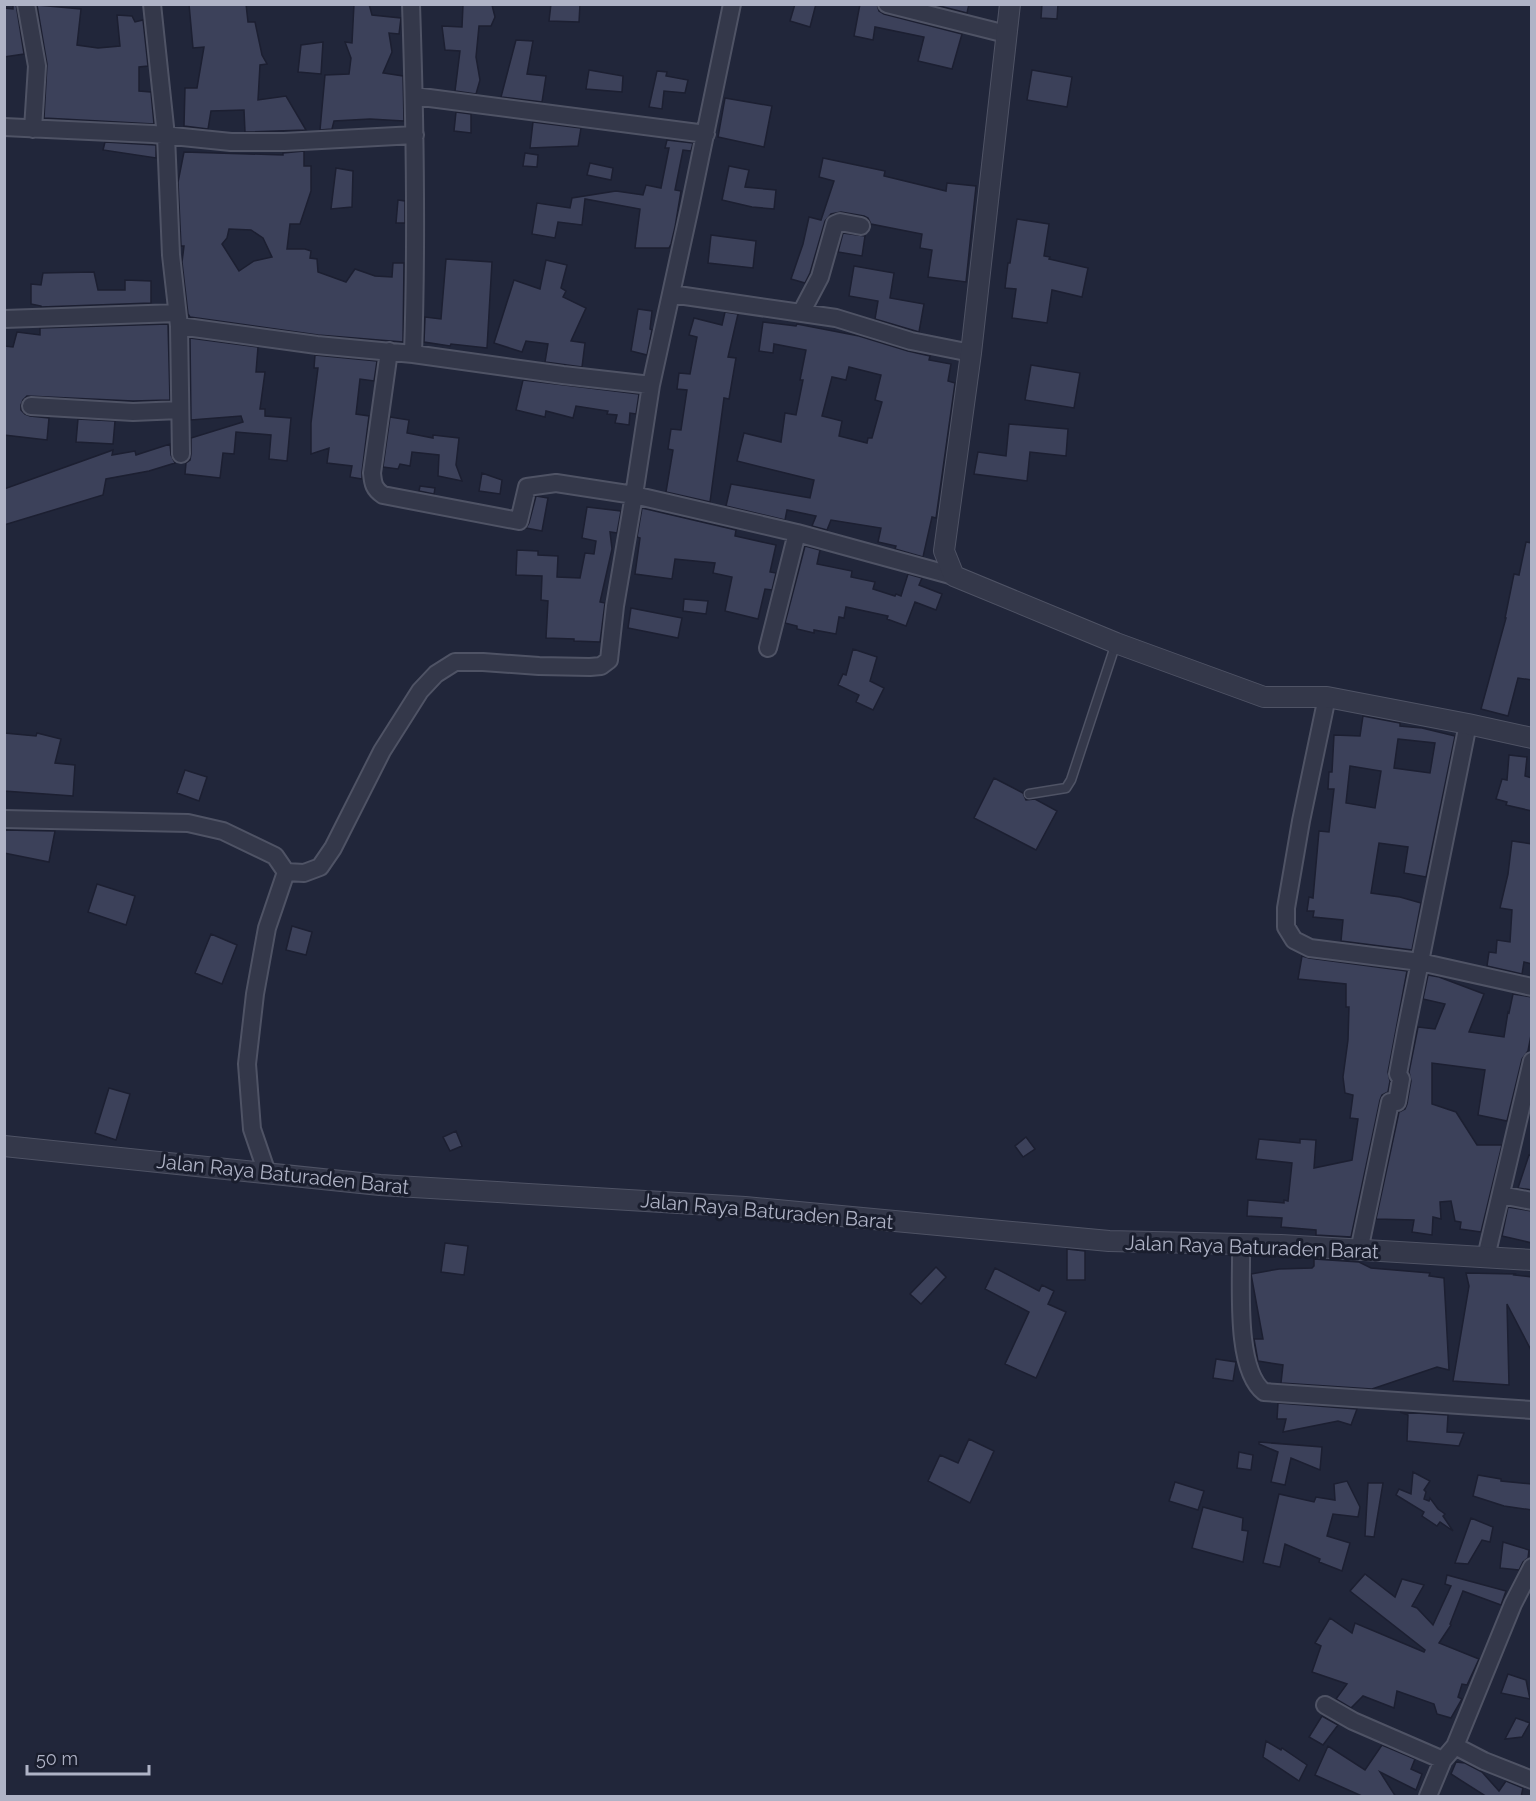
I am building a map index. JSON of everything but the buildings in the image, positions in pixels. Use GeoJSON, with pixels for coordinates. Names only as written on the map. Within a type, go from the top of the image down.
{"type":"FeatureCollection","features":[{"type":"Feature","properties":{"kind":"street"},"geometry":{"type":"LineString","coordinates":[[26,4],[37,66],[33,129]]}},
{"type":"Feature","properties":{"kind":"street"},"geometry":{"type":"LineString","coordinates":[[152,4],[166,136],[171,255],[178,320],[181,454]]}},
{"type":"Feature","properties":{"kind":"street"},"geometry":{"type":"LineString","coordinates":[[411,4],[416,279],[413,354]]}},
{"type":"Feature","properties":{"kind":"street"},"geometry":{"type":"LineString","coordinates":[[286,873],[304,873],[320,867],[333,848],[382,751],[420,691],[436,674],[455,662],[590,667],[601,666],[609,660],[615,606],[651,385],[732,4]]}},
{"type":"Feature","properties":{"kind":"street"},"geometry":{"type":"LineString","coordinates":[[887,4],[1006,34]]}},
{"type":"Feature","properties":{"kind":"street"},"geometry":{"type":"LineString","coordinates":[[954,576],[944,552],[971,353],[1010,4]]}},
{"type":"Feature","properties":{"kind":"street"},"geometry":{"type":"LineString","coordinates":[[414,96],[706,134]]}},
{"type":"Feature","properties":{"kind":"street"},"geometry":{"type":"LineString","coordinates":[[4,127],[153,134],[231,142],[284,142],[415,135]]}},
{"type":"Feature","properties":{"kind":"street"},"geometry":{"type":"LineString","coordinates":[[801,313],[820,277],[834,225],[840,222],[861,226]]}},
{"type":"Feature","properties":{"kind":"street"},"geometry":{"type":"LineString","coordinates":[[671,294],[836,318],[911,341],[971,353]]}},
{"type":"Feature","properties":{"kind":"street"},"geometry":{"type":"LineString","coordinates":[[4,319],[178,320],[317,345],[389,351],[651,385]]}},
{"type":"Feature","properties":{"kind":"street"},"geometry":{"type":"LineString","coordinates":[[389,351],[372,473],[372,483],[383,495],[519,521],[527,487],[556,483],[634,495],[797,533],[954,576],[1116,643],[1264,697],[1327,697],[1532,738]]}},
{"type":"Feature","properties":{"kind":"street"},"geometry":{"type":"LineString","coordinates":[[31,406],[132,412],[180,410]]}},
{"type":"Feature","properties":{"kind":"street"},"geometry":{"type":"LineString","coordinates":[[768,648],[797,533]]}},
{"type":"Feature","properties":{"kind":"street"},"geometry":{"type":"LineString","coordinates":[[1327,697],[1286,908],[1286,927],[1294,940],[1310,948],[1420,962],[1532,987]]}},
{"type":"Feature","properties":{"kind":"street"},"geometry":{"type":"LineString","coordinates":[[1359,1251],[1390,1102],[1397,1102],[1401,1079],[1398,1074],[1468,724]]}},
{"type":"Feature","properties":{"kind":"street"},"geometry":{"type":"LineString","coordinates":[[4,819],[188,823],[223,831],[275,856],[286,873]]}},
{"type":"Feature","properties":{"kind":"street"},"geometry":{"type":"LineString","coordinates":[[267,1173],[252,1129],[247,1064],[255,994],[267,928],[286,873]]}},
{"type":"Feature","properties":{"kind":"street"},"geometry":{"type":"LineString","coordinates":[[1486,1257],[1532,1061]]}},
{"type":"Feature","properties":{"kind":"street","name":"Jalan Raya Baturaden Barat"},"geometry":{"type":"LineString","coordinates":[[4,1146],[380,1185],[745,1207],[1109,1241],[1241,1244],[1532,1260]]}},
{"type":"Feature","properties":{"kind":"street"},"geometry":{"type":"LineString","coordinates":[[1502,1195],[1532,1201]]}},
{"type":"Feature","properties":{"kind":"street"},"geometry":{"type":"LineString","coordinates":[[1241,1244],[1242,1344],[1253,1381],[1264,1392],[1532,1410]]}},
{"type":"Feature","properties":{"kind":"street"},"geometry":{"type":"LineString","coordinates":[[1428,1797],[1443,1760],[1455,1746],[1513,1604],[1532,1567]]}},
{"type":"Feature","properties":{"kind":"street"},"geometry":{"type":"LineString","coordinates":[[1325,1705],[1353,1721],[1443,1760]]}},
{"type":"Feature","properties":{"kind":"street"},"geometry":{"type":"LineString","coordinates":[[1455,1746],[1484,1761],[1532,1780]]}},
{"type":"Feature","properties":{"kind":"lane"},"geometry":{"type":"LineString","coordinates":[[1029,794],[1066,788],[1071,780],[1116,643]]}}]}
